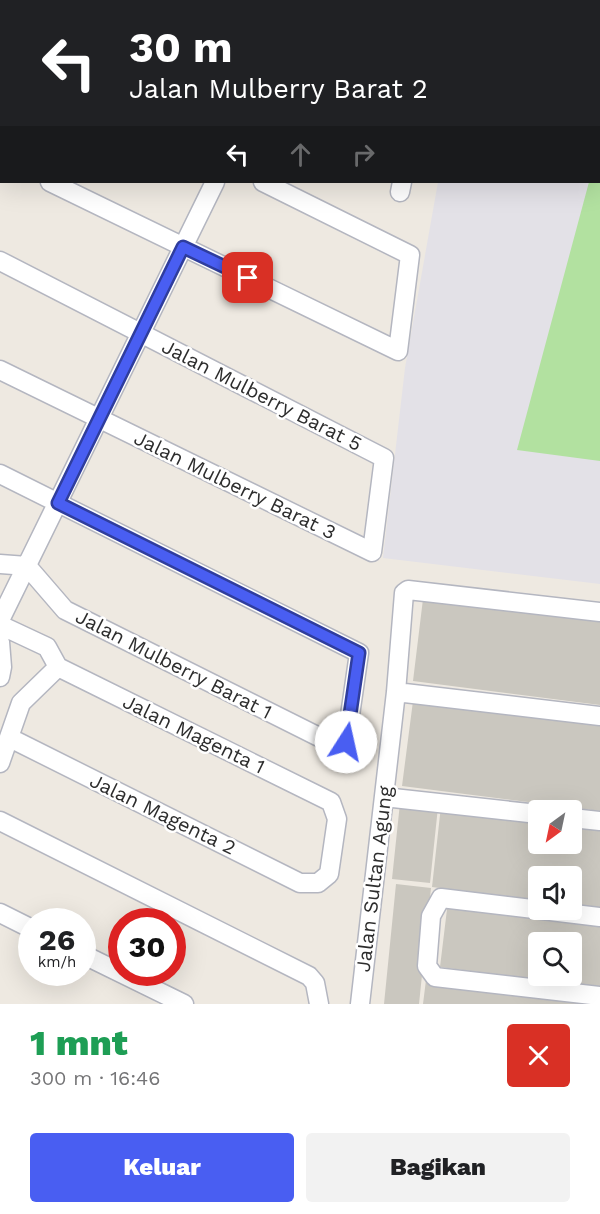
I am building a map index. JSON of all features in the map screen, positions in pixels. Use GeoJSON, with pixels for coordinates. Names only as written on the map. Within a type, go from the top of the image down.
{"type":"FeatureCollection","features":[{"type":"Feature","properties":{"kind":"street"},"geometry":{"type":"LineString","coordinates":[[52,183],[398,351],[410,255],[265,183]]}},
{"type":"Feature","properties":{"kind":"street"},"geometry":{"type":"LineString","coordinates":[[0,764],[21,703],[58,667],[47,647],[0,622],[215,183]]}},
{"type":"Feature","properties":{"kind":"street","name":"Jalan Mulberry Barat 5"},"geometry":{"type":"LineString","coordinates":[[0,261],[384,458],[372,552]]}},
{"type":"Feature","properties":{"kind":"street","name":"Jalan Mulberry Barat 3"},"geometry":{"type":"LineString","coordinates":[[0,370],[372,552]]}},
{"type":"Feature","properties":{"kind":"street"},"geometry":{"type":"LineString","coordinates":[[0,474],[58,503]]}},
{"type":"Feature","properties":{"kind":"street","name":"Jalan Mulberry Barat 1"},"geometry":{"type":"LineString","coordinates":[[27,566],[65,610],[335,745],[346,742],[359,653],[58,503]]}},
{"type":"Feature","properties":{"kind":"street"},"geometry":{"type":"LineString","coordinates":[[0,564],[27,566]]}},
{"type":"Feature","properties":{"kind":"street","name":"Jalan Sultan Agung"},"geometry":{"type":"LineString","coordinates":[[360,1004],[396,692],[402,597],[408,590],[600,612]]}},
{"type":"Feature","properties":{"kind":"street"},"geometry":{"type":"LineString","coordinates":[[0,642],[1,672]]}},
{"type":"Feature","properties":{"kind":"street","name":"Jalan Magenta 1"},"geometry":{"type":"LineString","coordinates":[[58,667],[331,802],[337,819],[329,874],[318,883]]}},
{"type":"Feature","properties":{"kind":"street"},"geometry":{"type":"LineString","coordinates":[[396,692],[600,717]]}},
{"type":"Feature","properties":{"kind":"street","name":"Jalan Magenta 2"},"geometry":{"type":"LineString","coordinates":[[10,738],[300,883],[318,883]]}},
{"type":"Feature","properties":{"kind":"street"},"geometry":{"type":"LineString","coordinates":[[384,797],[528,813]]}},
{"type":"Feature","properties":{"kind":"street"},"geometry":{"type":"LineString","coordinates":[[582,819],[600,821]]}},
{"type":"Feature","properties":{"kind":"street"},"geometry":{"type":"LineString","coordinates":[[0,821],[309,976],[315,983],[319,1004]]}},
{"type":"Feature","properties":{"kind":"street"},"geometry":{"type":"LineString","coordinates":[[600,917],[441,898],[431,916],[427,966],[435,976],[600,996]]}},
{"type":"Feature","properties":{"kind":"street"},"geometry":{"type":"LineString","coordinates":[[0,913],[18,921]]}},
{"type":"Feature","properties":{"kind":"street"},"geometry":{"type":"LineString","coordinates":[[96,961],[184,1004]]}},
{"type":"Feature","properties":{"kind":"shaded area"},"geometry":{"type":"Polygon","coordinates":[[[438,183],[600,183],[600,584],[383,558],[405,368],[438,183]]]}},
{"type":"Feature","properties":{"kind":"green space"},"geometry":{"type":"Polygon","coordinates":[[[589,183],[600,183],[600,461],[517,450],[589,183]]]}},
{"type":"Feature","properties":{"kind":"building"},"geometry":{"type":"Polygon","coordinates":[[[423,599],[600,621],[600,705],[413,681],[423,599]]]}},
{"type":"Feature","properties":{"kind":"building"},"geometry":{"type":"Polygon","coordinates":[[[413,701],[600,725],[600,811],[582,809],[582,800],[528,800],[528,802],[402,786],[413,701]]]}},
{"type":"Feature","properties":{"kind":"building"},"geometry":{"type":"Polygon","coordinates":[[[400,803],[438,807],[430,883],[392,879],[400,803]]]}},
{"type":"Feature","properties":{"kind":"building"},"geometry":{"type":"Polygon","coordinates":[[[441,806],[528,818],[528,854],[582,854],[582,824],[600,826],[600,909],[582,906],[582,866],[528,866],[528,900],[432,887],[441,806]]]}},
{"type":"Feature","properties":{"kind":"building"},"geometry":{"type":"Polygon","coordinates":[[[396,884],[431,888],[419,1004],[384,1004],[396,884]]]}},
{"type":"Feature","properties":{"kind":"building"},"geometry":{"type":"Polygon","coordinates":[[[448,901],[528,911],[528,920],[582,920],[582,918],[600,920],[600,988],[582,986],[582,932],[528,932],[528,979],[440,967],[448,901]]]}},
{"type":"Feature","properties":{"kind":"building"},"geometry":{"type":"Polygon","coordinates":[[[426,980],[600,1001],[600,1004],[423,1004],[426,980]]]}},
{"type":"Feature","properties":{"kind":"route"},"geometry":{"type":"LineString","coordinates":[[248,278],[183,247],[58,503],[359,653],[346,742]]}}]}
